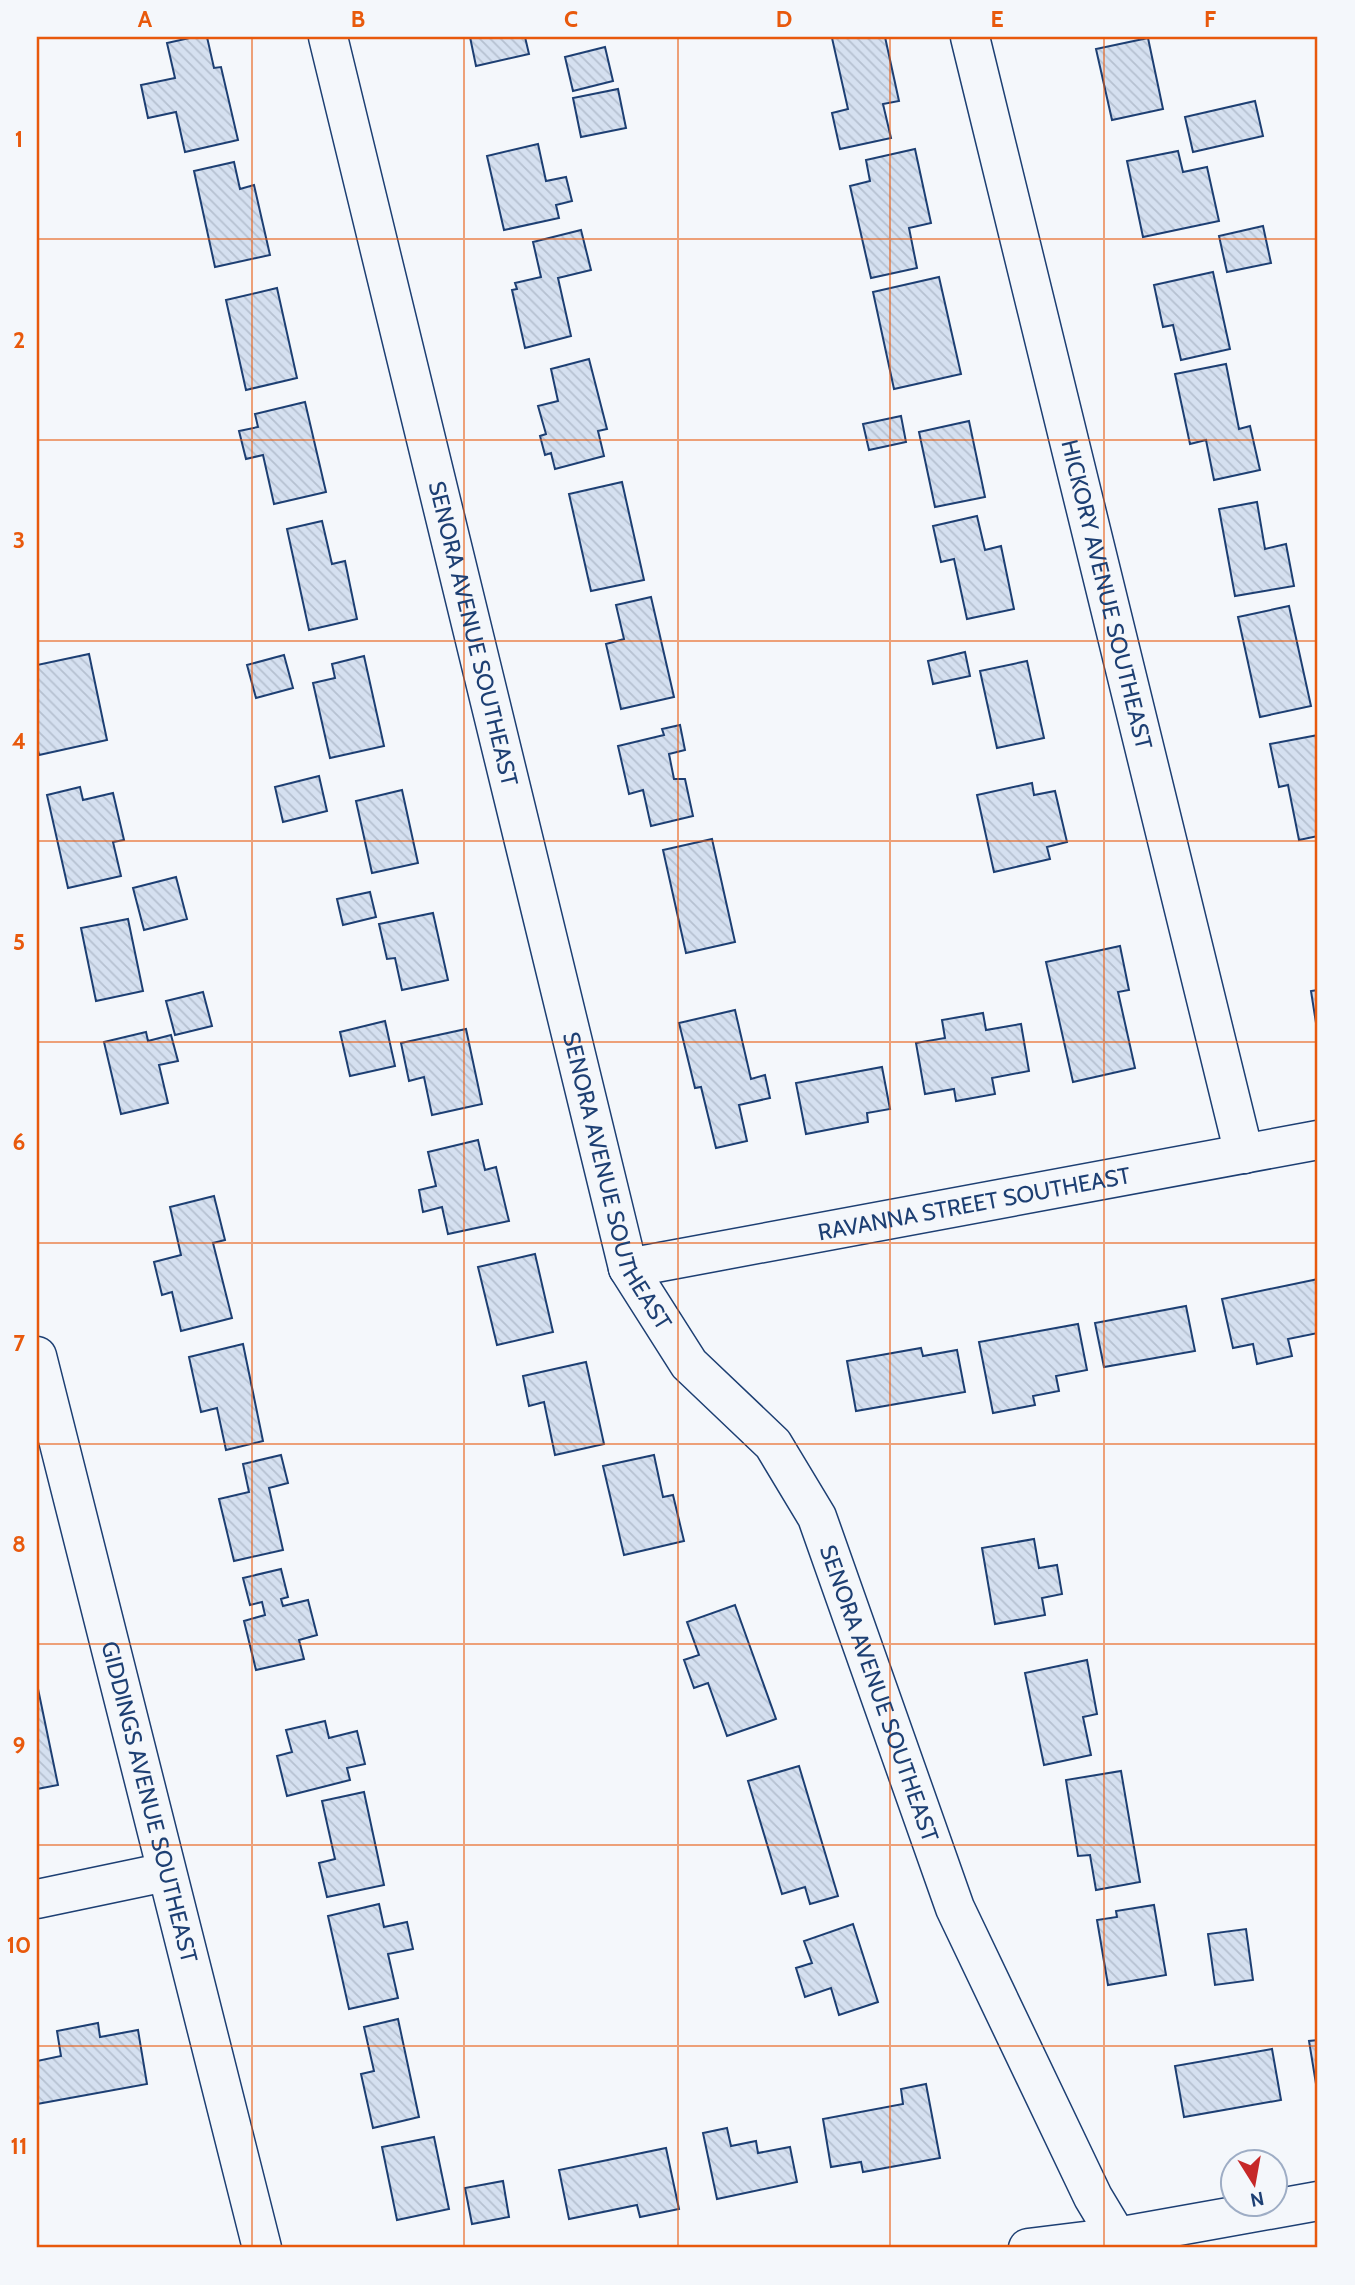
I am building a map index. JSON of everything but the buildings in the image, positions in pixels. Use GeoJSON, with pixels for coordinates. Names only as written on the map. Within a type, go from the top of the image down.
{"type":"FeatureCollection","features":[{"type":"Feature","properties":{"kind":"street","name":"SENORA AVENUE SOUTHEAST"},"geometry":{"type":"LineString","coordinates":[[328,37],[628,1268],[689,1364],[772,1444],[817,1517],[955,1908],[1093,2197],[1117,2237]]}},
{"type":"Feature","properties":{"kind":"street","name":"HICKORY AVENUE SOUTHEAST"},"geometry":{"type":"LineString","coordinates":[[970,37],[1244,1154]]}},
{"type":"Feature","properties":{"kind":"street","name":"RAVANNA STREET SOUTHEAST"},"geometry":{"type":"LineString","coordinates":[[628,1268],[1318,1140]]}},
{"type":"Feature","properties":{"kind":"street","name":"GIDDINGS AVENUE SOUTHEAST"},"geometry":{"type":"LineString","coordinates":[[37,1356],[262,2248]]}},
{"type":"Feature","properties":{"kind":"street"},"geometry":{"type":"LineString","coordinates":[[37,1899],[166,1872]]}},
{"type":"Feature","properties":{"kind":"street"},"geometry":{"type":"LineString","coordinates":[[1028,2248],[1117,2237],[1318,2200]]}}]}
